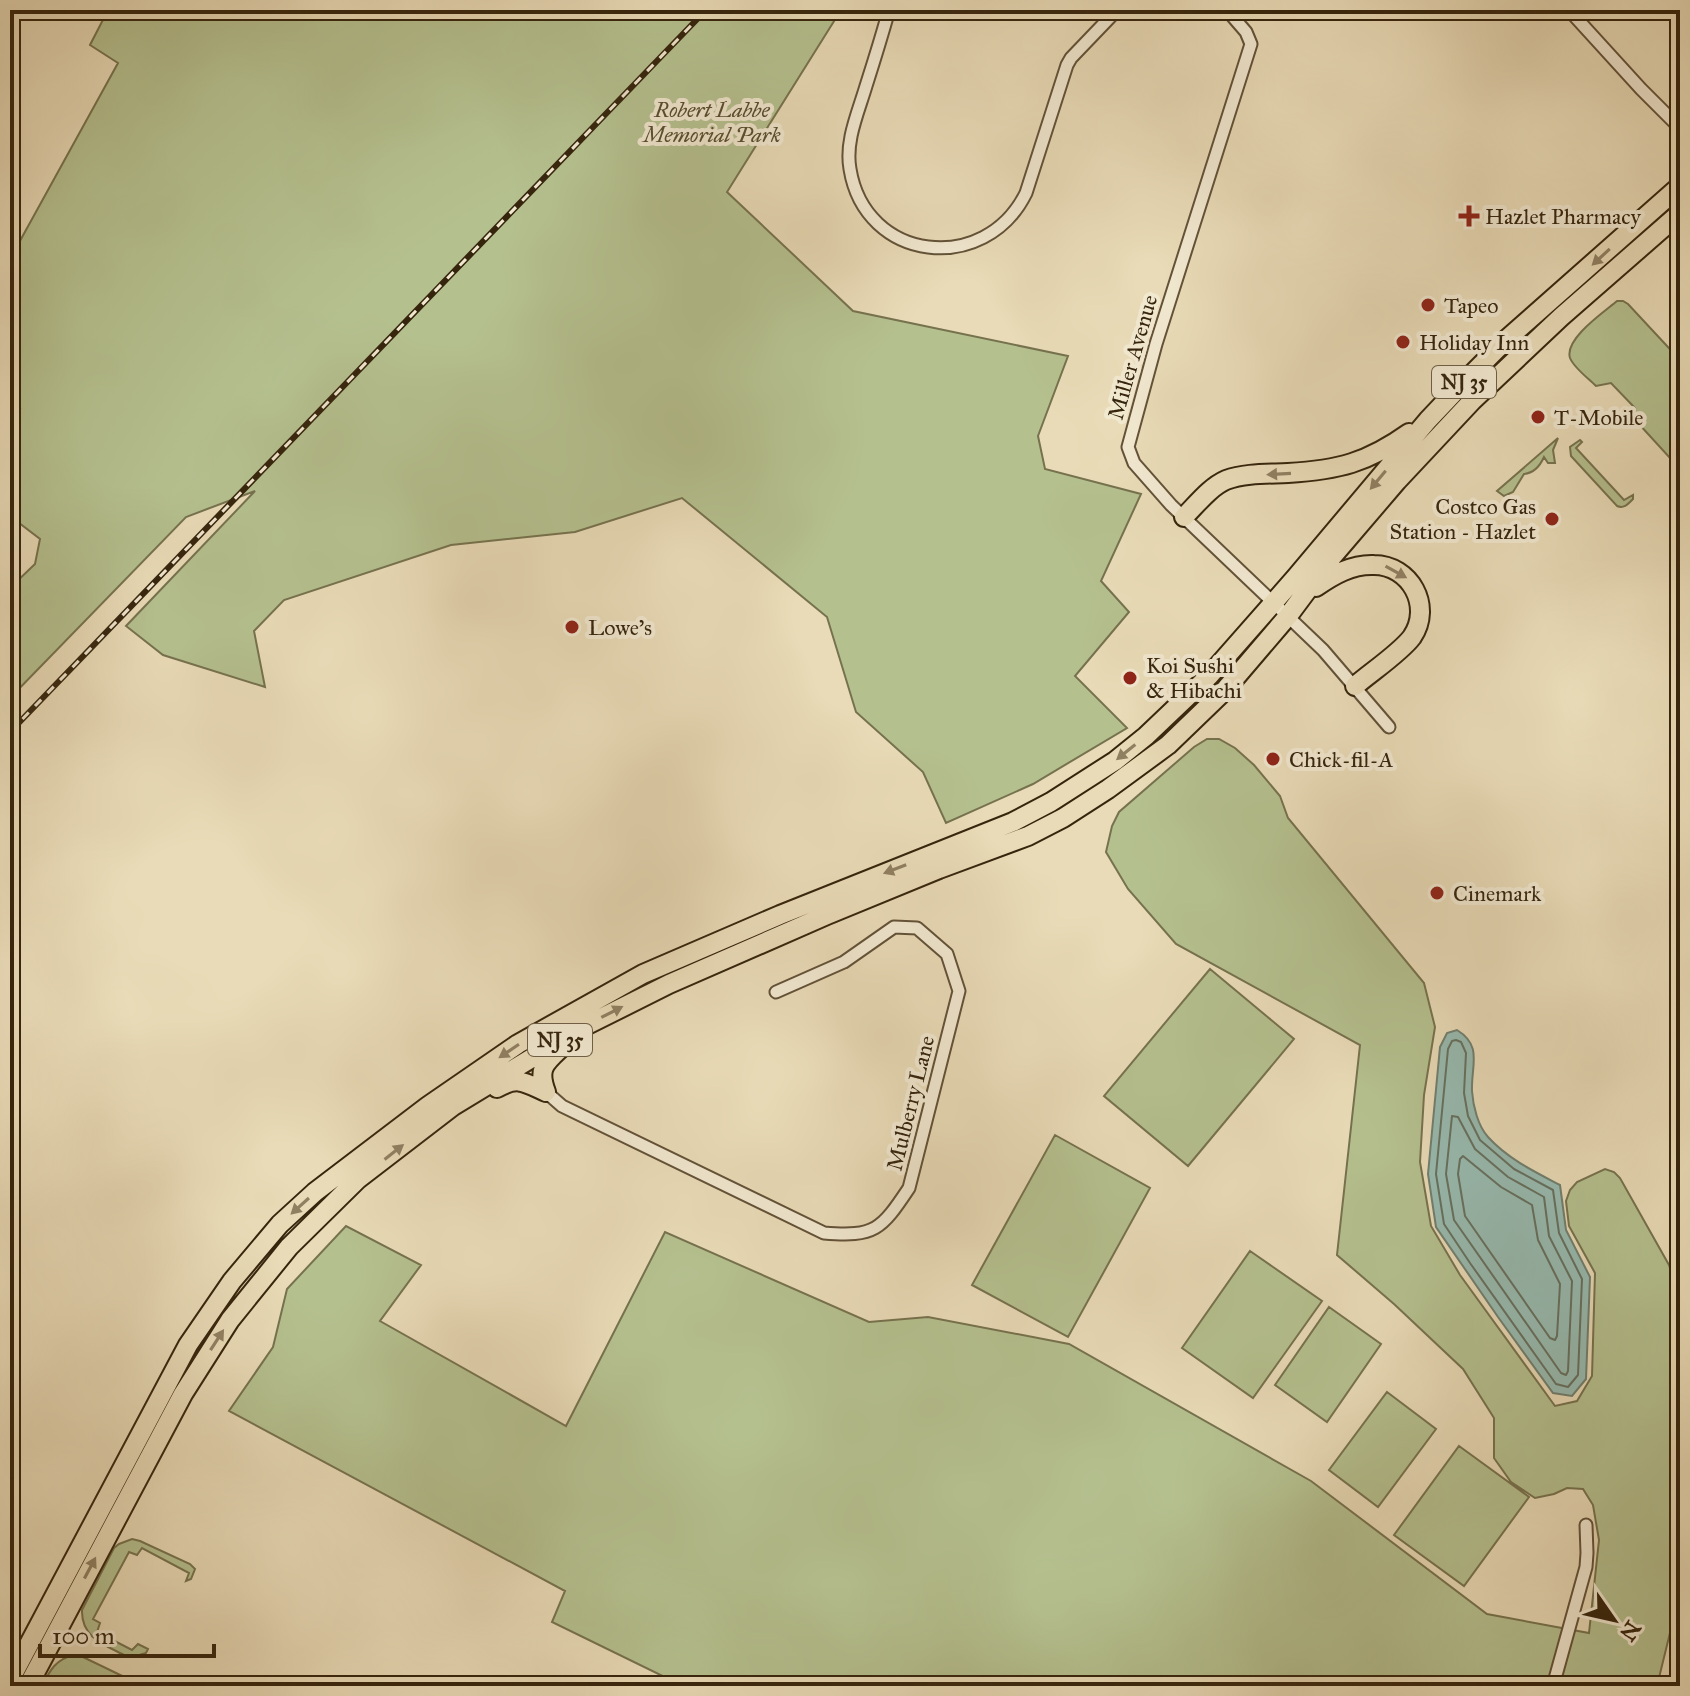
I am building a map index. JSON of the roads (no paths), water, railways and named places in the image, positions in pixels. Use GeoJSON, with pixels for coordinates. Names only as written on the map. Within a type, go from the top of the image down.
{"type":"FeatureCollection","features":[{"type":"Feature","properties":{"kind":"highway","name":"NJ 35"},"geometry":{"type":"LineString","coordinates":[[10,1680],[188,1345],[242,1270],[280,1224],[315,1192],[428,1106],[518,1044],[643,974],[1013,822],[1082,784],[1115,761],[1154,729],[1209,676],[1428,420],[1507,339],[1680,186]]}},
{"type":"Feature","properties":{"kind":"highway","name":"NJ 35"},"geometry":{"type":"LineString","coordinates":[[28,1686],[183,1394],[230,1320],[289,1247],[358,1179],[453,1106],[583,1027],[669,984],[798,927],[939,869],[1012,843],[1063,818],[1108,789],[1168,745],[1224,691],[1288,616],[1332,557],[1472,401],[1561,317],[1680,213]]}},
{"type":"Feature","properties":{"kind":"highway"},"geometry":{"type":"LineString","coordinates":[[1184,517],[1224,481],[1248,475],[1327,471],[1348,465],[1381,451],[1428,420]]}},
{"type":"Feature","properties":{"kind":"highway"},"geometry":{"type":"LineString","coordinates":[[1301,598],[1338,573],[1357,566],[1384,566],[1396,570],[1413,585],[1418,594],[1420,618],[1412,637],[1355,686]]}},
{"type":"Feature","properties":{"kind":"highway"},"geometry":{"type":"LineString","coordinates":[[546,1092],[541,1081],[543,1067],[583,1027]]}},
{"type":"Feature","properties":{"kind":"highway"},"geometry":{"type":"LineString","coordinates":[[453,1106],[491,1092],[509,1081],[520,1080],[546,1092]]}},
{"type":"Feature","properties":{"kind":"street"},"geometry":{"type":"LineString","coordinates":[[889,10],[852,133],[849,161],[852,180],[867,211],[886,230],[903,240],[929,247],[956,247],[981,239],[1008,220],[1021,204],[1067,65],[1117,10]]}},
{"type":"Feature","properties":{"kind":"street","name":"Miller Avenue"},"geometry":{"type":"LineString","coordinates":[[1227,10],[1246,32],[1251,44],[1156,344],[1128,447],[1134,463],[1171,505],[1323,650],[1389,727]]}},
{"type":"Feature","properties":{"kind":"street"},"geometry":{"type":"LineString","coordinates":[[1569,10],[1680,128]]}},
{"type":"Feature","properties":{"kind":"street","name":"Mulberry Lane"},"geometry":{"type":"LineString","coordinates":[[546,1092],[562,1106],[824,1233],[864,1234],[893,1212],[909,1188],[959,991],[947,954],[917,928],[894,927],[844,962],[776,992]]}},
{"type":"Feature","properties":{"kind":"street"},"geometry":{"type":"LineString","coordinates":[[1553,1686],[1586,1567],[1586,1525]]}},
{"type":"Feature","properties":{"kind":"water"},"geometry":{"type":"Polygon","coordinates":[[[1457,1030],[1473,1049],[1473,1097],[1481,1127],[1496,1145],[1513,1158],[1560,1185],[1566,1230],[1590,1277],[1586,1379],[1572,1396],[1553,1393],[1436,1227],[1428,1174],[1440,1047],[1447,1033],[1457,1030]]]}},
{"type":"Feature","properties":{"kind":"railway"},"geometry":{"type":"LineString","coordinates":[[10,732],[706,10]]}},
{"type":"Feature","properties":{"kind":"place","name":"Hazlet Pharmacy"},"geometry":{"type":"Point","coordinates":[1469,216]}},
{"type":"Feature","properties":{"kind":"place","name":"Tapeo"},"geometry":{"type":"Point","coordinates":[1428,305]}},
{"type":"Feature","properties":{"kind":"place","name":"Holiday Inn"},"geometry":{"type":"Point","coordinates":[1403,342]}},
{"type":"Feature","properties":{"kind":"place","name":"T-Mobile"},"geometry":{"type":"Point","coordinates":[1538,417]}},
{"type":"Feature","properties":{"kind":"place","name":"Costco Gas Station - Hazlet"},"geometry":{"type":"Point","coordinates":[1552,519]}},
{"type":"Feature","properties":{"kind":"place","name":"Lowe's"},"geometry":{"type":"Point","coordinates":[572,627]}},
{"type":"Feature","properties":{"kind":"place","name":"Koi Sushi & Hibachi"},"geometry":{"type":"Point","coordinates":[1130,678]}},
{"type":"Feature","properties":{"kind":"place","name":"Chick-fil-A"},"geometry":{"type":"Point","coordinates":[1273,759]}},
{"type":"Feature","properties":{"kind":"place","name":"Cinemark"},"geometry":{"type":"Point","coordinates":[1437,893]}},
{"type":"Feature","properties":{"kind":"park label","name":"Robert Labbe Memorial Park"},"geometry":{"type":"Point","coordinates":[712,122]}}]}
